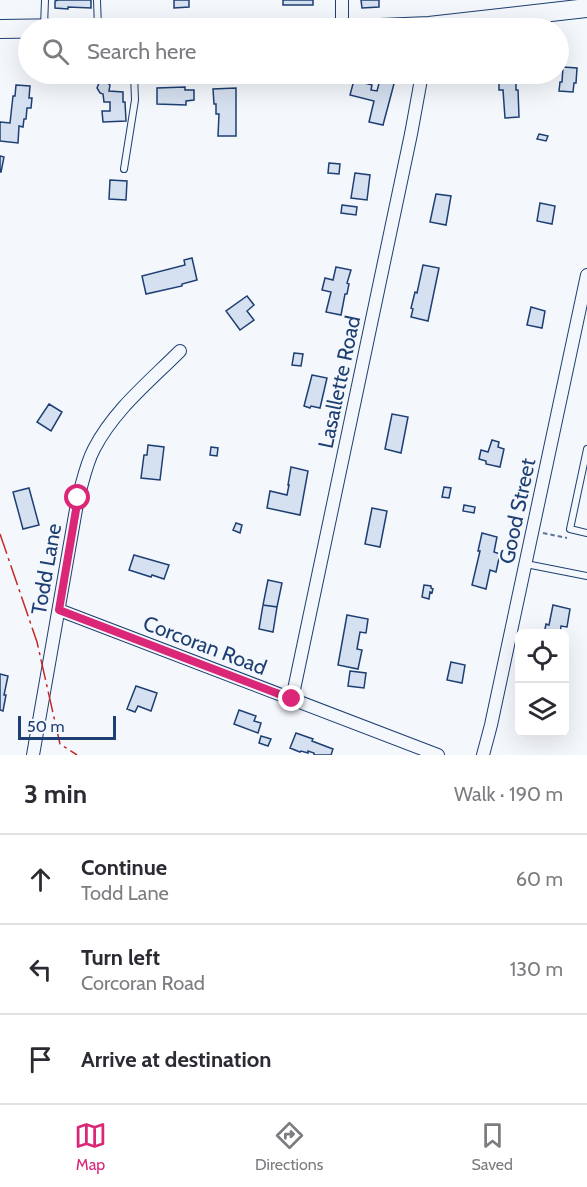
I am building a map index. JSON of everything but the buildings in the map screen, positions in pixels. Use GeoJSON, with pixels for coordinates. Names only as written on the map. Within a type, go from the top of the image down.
{"type":"FeatureCollection","features":[{"type":"Feature","properties":{"kind":"main road"},"geometry":{"type":"LineString","coordinates":[[504,18],[587,8]]}},
{"type":"Feature","properties":{"kind":"main road"},"geometry":{"type":"LineString","coordinates":[[0,29],[18,29]]}},
{"type":"Feature","properties":{"kind":"street"},"geometry":{"type":"LineString","coordinates":[[342,0],[342,18]]}},
{"type":"Feature","properties":{"kind":"street","name":"Lasallette Road"},"geometry":{"type":"LineString","coordinates":[[292,699],[420,84]]}},
{"type":"Feature","properties":{"kind":"street","name":"Good Street"},"geometry":{"type":"LineString","coordinates":[[483,755],[584,304],[587,276]]}},
{"type":"Feature","properties":{"kind":"street","name":"Todd Lane"},"geometry":{"type":"LineString","coordinates":[[33,755],[78,498],[93,450],[118,412],[180,351]]}},
{"type":"Feature","properties":{"kind":"street","name":"Corcoran Road"},"geometry":{"type":"LineString","coordinates":[[59,610],[438,755]]}},
{"type":"Feature","properties":{"kind":"lane"},"geometry":{"type":"LineString","coordinates":[[44,18],[45,0]]}},
{"type":"Feature","properties":{"kind":"lane"},"geometry":{"type":"LineString","coordinates":[[97,0],[98,18]]}},
{"type":"Feature","properties":{"kind":"lane"},"geometry":{"type":"LineString","coordinates":[[124,169],[135,100],[134,84]]}},
{"type":"Feature","properties":{"kind":"lane"},"geometry":{"type":"LineString","coordinates":[[587,449],[570,529],[587,533]]}},
{"type":"Feature","properties":{"kind":"lane"},"geometry":{"type":"LineString","coordinates":[[526,564],[587,576]]}},
{"type":"Feature","properties":{"kind":"path"},"geometry":{"type":"LineString","coordinates":[[533,531],[576,540]]}},
{"type":"Feature","properties":{"kind":"power"},"geometry":{"type":"LineString","coordinates":[[0,534],[37,642],[60,744],[77,755]]}},
{"type":"Feature","properties":{"kind":"route"},"geometry":{"type":"LineString","coordinates":[[78,498],[59,610],[292,699]]}}]}
